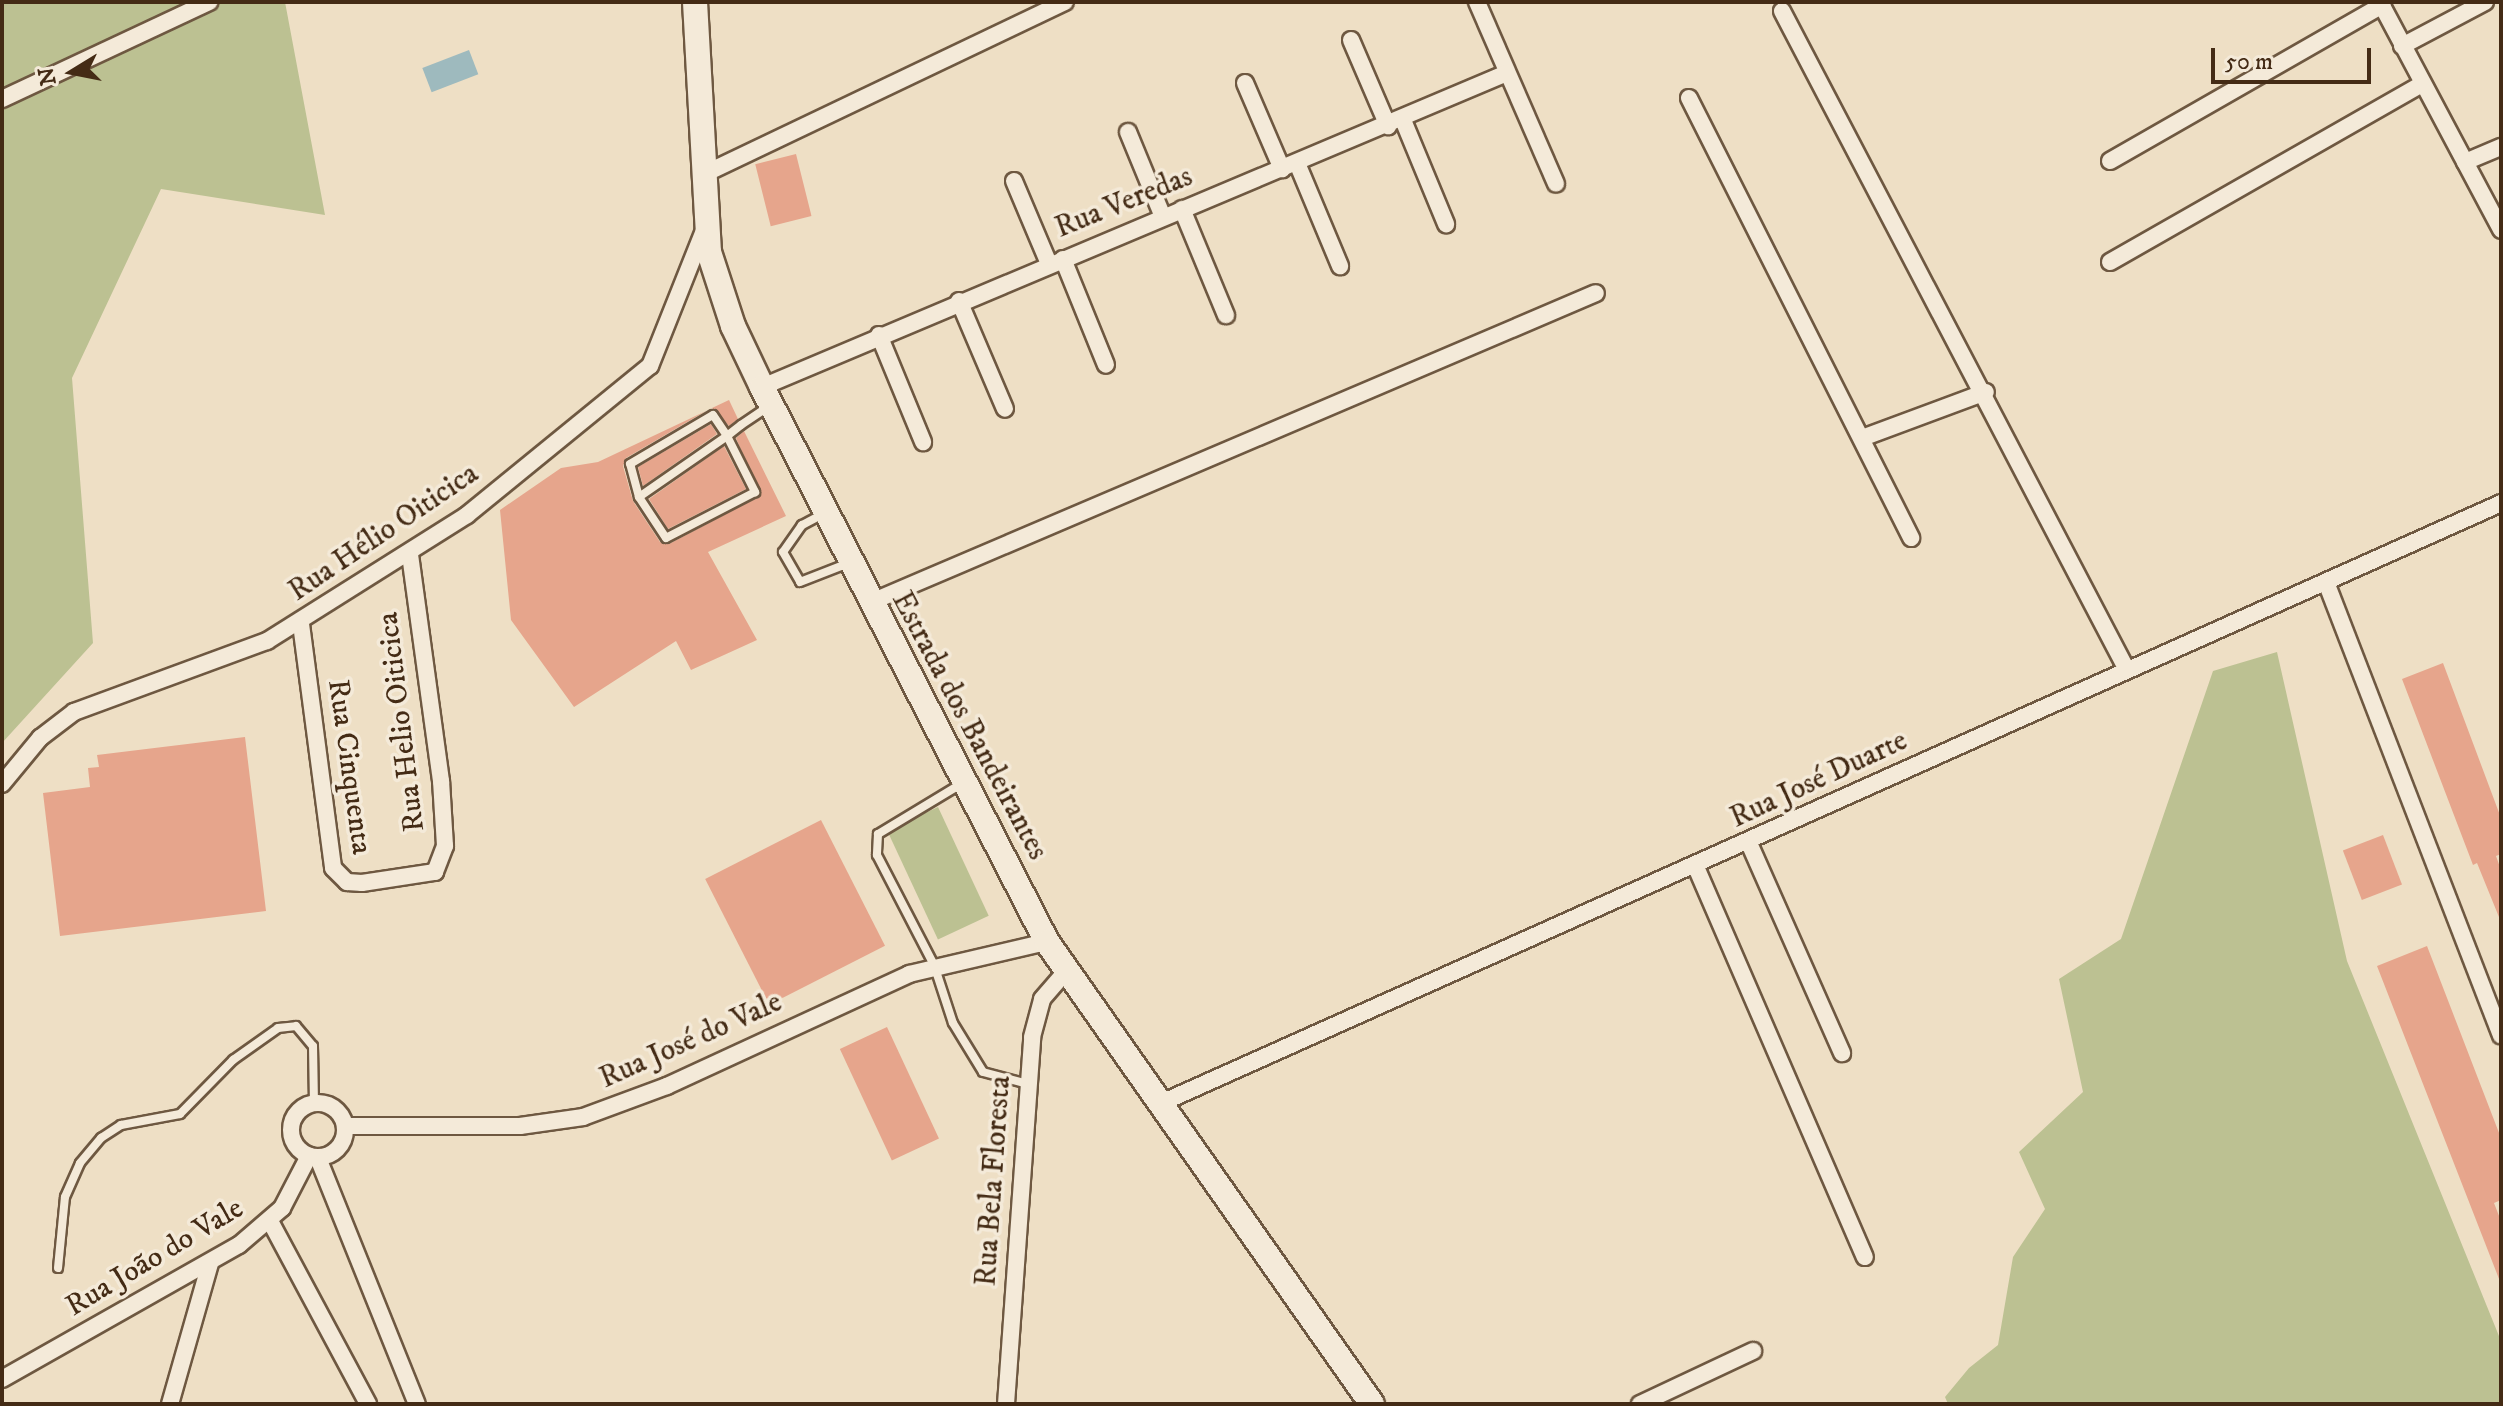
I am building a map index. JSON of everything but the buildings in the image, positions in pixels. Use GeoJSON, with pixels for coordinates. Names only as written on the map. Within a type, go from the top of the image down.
{"type":"FeatureCollection","features":[{"type":"Feature","properties":{"kind":"main road","name":"Estrada dos Bandeirantes"},"geometry":{"type":"LineString","coordinates":[[695,2],[706,225],[726,306],[766,396],[869,603],[1047,942],[1372,1404]]}},
{"type":"Feature","properties":{"kind":"street"},"geometry":{"type":"LineString","coordinates":[[2,99],[209,2]]}},
{"type":"Feature","properties":{"kind":"street"},"geometry":{"type":"LineString","coordinates":[[702,175],[1065,2]]}},
{"type":"Feature","properties":{"kind":"street"},"geometry":{"type":"LineString","coordinates":[[1477,2],[1556,184]]}},
{"type":"Feature","properties":{"kind":"street"},"geometry":{"type":"LineString","coordinates":[[2402,46],[2485,2]]}},
{"type":"Feature","properties":{"kind":"street"},"geometry":{"type":"LineString","coordinates":[[2110,161],[2381,3],[2501,230]]}},
{"type":"Feature","properties":{"kind":"street"},"geometry":{"type":"LineString","coordinates":[[1782,11],[1986,392],[2127,670]]}},
{"type":"Feature","properties":{"kind":"street"},"geometry":{"type":"LineString","coordinates":[[1351,40],[1446,224]]}},
{"type":"Feature","properties":{"kind":"street","name":"Rua Veredas"},"geometry":{"type":"LineString","coordinates":[[766,396],[879,335],[1395,123],[1507,73]]}},
{"type":"Feature","properties":{"kind":"street"},"geometry":{"type":"LineString","coordinates":[[1245,83],[1340,266]]}},
{"type":"Feature","properties":{"kind":"street"},"geometry":{"type":"LineString","coordinates":[[2110,262],[2422,84]]}},
{"type":"Feature","properties":{"kind":"street"},"geometry":{"type":"LineString","coordinates":[[1689,98],[1911,538]]}},
{"type":"Feature","properties":{"kind":"street"},"geometry":{"type":"LineString","coordinates":[[1128,132],[1163,217]]}},
{"type":"Feature","properties":{"kind":"street"},"geometry":{"type":"LineString","coordinates":[[2465,162],[2501,147]]}},
{"type":"Feature","properties":{"kind":"street"},"geometry":{"type":"LineString","coordinates":[[1014,181],[1106,365]]}},
{"type":"Feature","properties":{"kind":"street"},"geometry":{"type":"LineString","coordinates":[[1182,209],[1226,315]]}},
{"type":"Feature","properties":{"kind":"street","name":"Rua Hélio Oiticica"},"geometry":{"type":"LineString","coordinates":[[2,784],[40,738],[74,712],[236,655],[301,624],[467,515],[650,366],[706,225]]}},
{"type":"Feature","properties":{"kind":"street"},"geometry":{"type":"LineString","coordinates":[[869,603],[1596,293]]}},
{"type":"Feature","properties":{"kind":"street"},"geometry":{"type":"LineString","coordinates":[[959,301],[1005,409]]}},
{"type":"Feature","properties":{"kind":"street"},"geometry":{"type":"LineString","coordinates":[[879,335],[923,442]]}},
{"type":"Feature","properties":{"kind":"street"},"geometry":{"type":"LineString","coordinates":[[1862,438],[1986,392]]}},
{"type":"Feature","properties":{"kind":"street","name":"Rua José Duarte"},"geometry":{"type":"LineString","coordinates":[[1159,1104],[1696,867],[2501,503]]}},
{"type":"Feature","properties":{"kind":"street","name":"Rua Helio Oiticica"},"geometry":{"type":"LineString","coordinates":[[410,554],[445,846],[442,862],[425,875]]}},
{"type":"Feature","properties":{"kind":"street"},"geometry":{"type":"LineString","coordinates":[[2326,582],[2501,1035]]}},
{"type":"Feature","properties":{"kind":"street","name":"Rua Cinquenta"},"geometry":{"type":"LineString","coordinates":[[301,624],[333,868],[347,882],[425,875]]}},
{"type":"Feature","properties":{"kind":"street"},"geometry":{"type":"LineString","coordinates":[[1749,843],[1842,1053]]}},
{"type":"Feature","properties":{"kind":"street"},"geometry":{"type":"LineString","coordinates":[[1696,867],[1865,1257]]}},
{"type":"Feature","properties":{"kind":"street","name":"Rua José do Vale"},"geometry":{"type":"LineString","coordinates":[[345,1126],[520,1126],[583,1117],[667,1086],[934,965],[1047,942]]}},
{"type":"Feature","properties":{"kind":"street","name":"Rua Bela Floresta"},"geometry":{"type":"LineString","coordinates":[[1006,1404],[1028,1084],[1037,1014],[1042,999],[1066,971]]}},
{"type":"Feature","properties":{"kind":"street"},"geometry":{"type":"LineString","coordinates":[[314,1157],[341,1144],[345,1126],[336,1110],[314,1103],[297,1112],[291,1127],[294,1144],[314,1157],[417,1404]]}},
{"type":"Feature","properties":{"kind":"street","name":"Rua João do Vale"},"geometry":{"type":"LineString","coordinates":[[2,1379],[210,1264],[270,1221],[293,1192],[314,1157]]}},
{"type":"Feature","properties":{"kind":"street"},"geometry":{"type":"LineString","coordinates":[[270,1221],[368,1404]]}},
{"type":"Feature","properties":{"kind":"street"},"geometry":{"type":"LineString","coordinates":[[170,1404],[210,1264]]}},
{"type":"Feature","properties":{"kind":"street"},"geometry":{"type":"LineString","coordinates":[[1640,1404],[1753,1351]]}},
{"type":"Feature","properties":{"kind":"lane"},"geometry":{"type":"LineString","coordinates":[[639,497],[727,436],[766,396]]}},
{"type":"Feature","properties":{"kind":"lane"},"geometry":{"type":"LineString","coordinates":[[713,415],[755,492],[666,538],[639,497],[630,464],[713,415]]}},
{"type":"Feature","properties":{"kind":"lane"},"geometry":{"type":"LineString","coordinates":[[824,513],[802,525],[783,552],[800,582],[849,563]]}},
{"type":"Feature","properties":{"kind":"lane"},"geometry":{"type":"LineString","coordinates":[[962,783],[878,834],[877,855],[934,965],[953,1023],[983,1072],[1028,1084]]}},
{"type":"Feature","properties":{"kind":"lane"},"geometry":{"type":"LineString","coordinates":[[58,1268],[65,1197],[80,1163],[101,1138],[121,1125],[180,1114],[233,1060],[278,1028],[296,1026],[313,1046],[314,1103]]}},
{"type":"Feature","properties":{"kind":"green space"},"geometry":{"type":"Polygon","coordinates":[[[2,2],[285,2],[325,215],[161,189],[72,378],[93,643],[2,743],[2,2]]]}},
{"type":"Feature","properties":{"kind":"green space"},"geometry":{"type":"Polygon","coordinates":[[[2277,652],[2347,961],[2501,1341],[2501,1404],[1948,1404],[1945,1397],[1969,1368],[1998,1345],[2013,1257],[2045,1209],[2019,1152],[2083,1092],[2059,979],[2121,939],[2213,671],[2277,652]]]}},
{"type":"Feature","properties":{"kind":"green space"},"geometry":{"type":"Polygon","coordinates":[[[938,807],[989,916],[938,939],[887,831],[938,807]]]}},
{"type":"Feature","properties":{"kind":"water"},"geometry":{"type":"Polygon","coordinates":[[[469,50],[478,74],[432,92],[422,68],[469,50]]]}}]}
